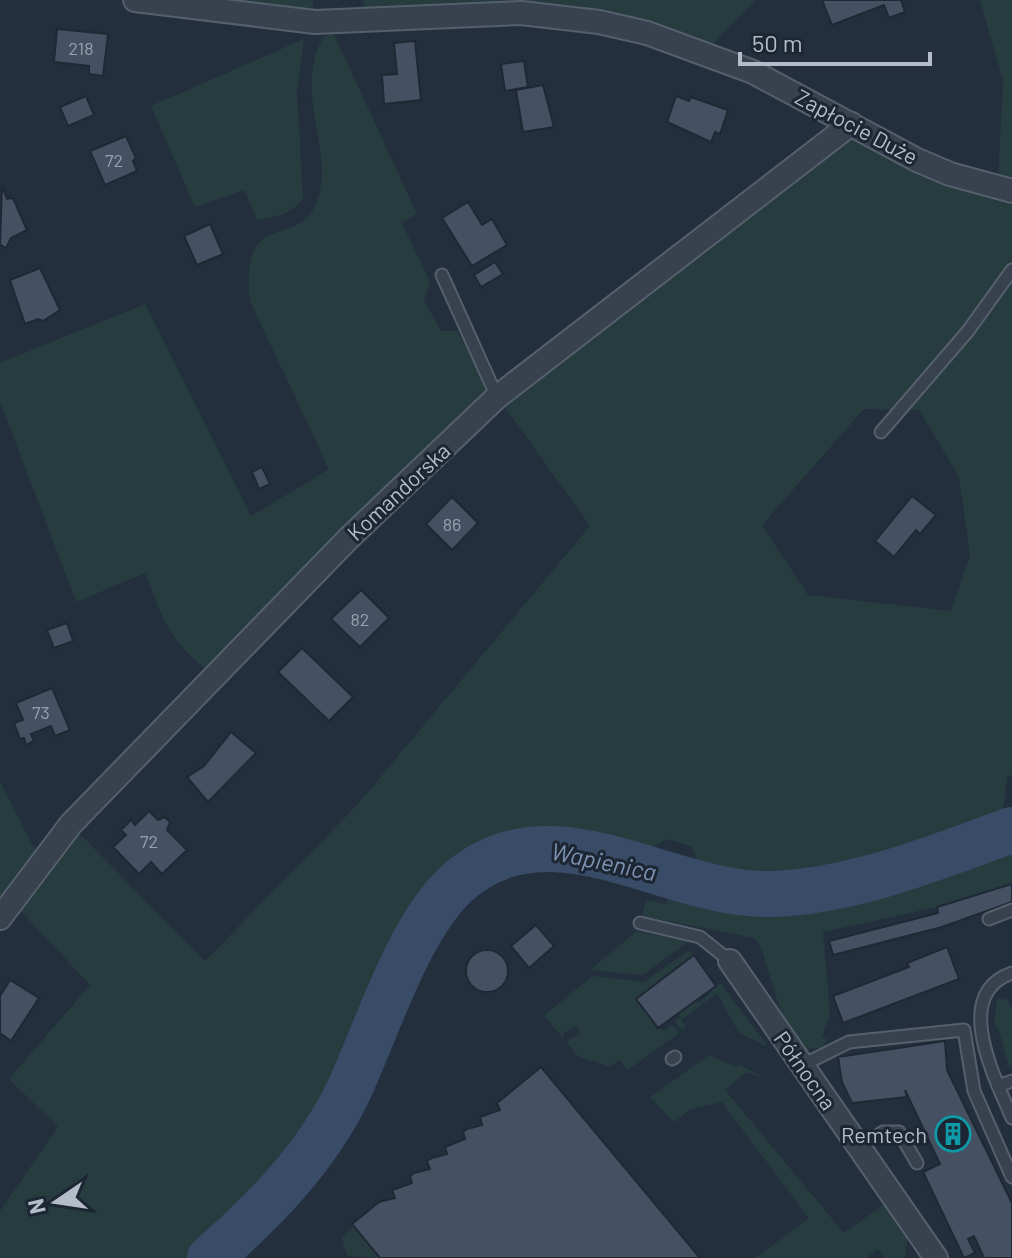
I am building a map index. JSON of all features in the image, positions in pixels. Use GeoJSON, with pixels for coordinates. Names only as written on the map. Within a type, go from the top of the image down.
{"type":"FeatureCollection","features":[{"type":"Feature","properties":{"kind":"street","name":"Zapłocie Duże"},"geometry":{"type":"LineString","coordinates":[[135,0],[315,22],[521,13],[599,22],[647,33],[753,72],[950,174],[1012,191]]}},
{"type":"Feature","properties":{"kind":"street","name":"Komandorska"},"geometry":{"type":"LineString","coordinates":[[0,918],[71,824],[349,538],[497,397],[851,124]]}},
{"type":"Feature","properties":{"kind":"street","name":"Północna"},"geometry":{"type":"LineString","coordinates":[[730,961],[936,1258]]}},
{"type":"Feature","properties":{"kind":"lane"},"geometry":{"type":"LineString","coordinates":[[881,432],[968,331],[1012,270]]}},
{"type":"Feature","properties":{"kind":"lane"},"geometry":{"type":"LineString","coordinates":[[442,275],[497,397]]}},
{"type":"Feature","properties":{"kind":"lane"},"geometry":{"type":"LineString","coordinates":[[989,919],[1012,910]]}},
{"type":"Feature","properties":{"kind":"lane"},"geometry":{"type":"LineString","coordinates":[[640,923],[700,937],[730,961]]}},
{"type":"Feature","properties":{"kind":"lane"},"geometry":{"type":"LineString","coordinates":[[1012,973],[998,978],[987,987],[982,1002],[987,1054],[1012,1118]]}},
{"type":"Feature","properties":{"kind":"lane"},"geometry":{"type":"LineString","coordinates":[[803,1065],[849,1042],[964,1030],[974,1091],[1012,1177]]}},
{"type":"Feature","properties":{"kind":"lane"},"geometry":{"type":"LineString","coordinates":[[998,1086],[1012,1081]]}},
{"type":"Feature","properties":{"kind":"lane"},"geometry":{"type":"LineString","coordinates":[[860,1147],[883,1132],[899,1132],[917,1163]]}},
{"type":"Feature","properties":{"kind":"green space"},"geometry":{"type":"Polygon","coordinates":[[[206,0],[313,0],[314,14],[206,0]]]}},
{"type":"Feature","properties":{"kind":"green space"},"geometry":{"type":"Polygon","coordinates":[[[363,0],[756,0],[710,46],[649,25],[367,14],[363,0]]]}},
{"type":"Feature","properties":{"kind":"green space"},"geometry":{"type":"Polygon","coordinates":[[[980,0],[1012,0],[1012,181],[998,179],[1003,81],[980,0]]]}},
{"type":"Feature","properties":{"kind":"green space"},"geometry":{"type":"Polygon","coordinates":[[[334,34],[417,214],[402,223],[430,282],[424,300],[441,331],[457,331],[487,382],[486,395],[208,671],[184,649],[168,628],[146,573],[76,602],[0,401],[0,363],[145,304],[251,516],[329,469],[250,301],[249,271],[253,252],[262,241],[297,225],[309,216],[317,201],[321,162],[312,78],[315,57],[324,36],[334,34]]]}},
{"type":"Feature","properties":{"kind":"green space"},"geometry":{"type":"Polygon","coordinates":[[[304,39],[297,92],[303,198],[289,211],[257,220],[244,190],[195,207],[151,106],[304,39]]]}},
{"type":"Feature","properties":{"kind":"green space"},"geometry":{"type":"Polygon","coordinates":[[[853,135],[947,184],[1012,201],[1012,774],[1007,777],[1002,820],[917,845],[871,865],[813,879],[773,880],[713,873],[698,863],[691,846],[667,839],[639,852],[553,839],[520,840],[489,849],[473,857],[447,879],[423,910],[382,989],[327,1112],[298,1161],[258,1205],[199,1258],[0,1258],[0,1211],[58,1127],[9,1079],[90,985],[17,907],[78,832],[205,961],[358,804],[590,526],[502,403],[853,135]],[[864,409],[762,525],[808,595],[951,611],[970,555],[959,477],[919,410],[864,409]]]}},
{"type":"Feature","properties":{"kind":"green space"},"geometry":{"type":"Polygon","coordinates":[[[0,782],[37,854],[0,907],[0,782]]]}},
{"type":"Feature","properties":{"kind":"green space"},"geometry":{"type":"Polygon","coordinates":[[[1012,844],[1012,884],[937,907],[823,932],[830,1013],[822,1037],[828,1040],[821,1048],[807,1049],[784,1022],[761,947],[754,938],[642,916],[646,900],[667,904],[669,891],[771,911],[799,909],[1012,844]]]}},
{"type":"Feature","properties":{"kind":"green space"},"geometry":{"type":"Polygon","coordinates":[[[637,931],[688,942],[643,975],[590,970],[637,931]]]}},
{"type":"Feature","properties":{"kind":"green space"},"geometry":{"type":"Polygon","coordinates":[[[688,951],[694,955],[658,1028],[664,1031],[672,1025],[679,1033],[628,1070],[619,1060],[610,1067],[578,1056],[566,1042],[581,1033],[575,1025],[564,1033],[563,1038],[544,1016],[592,976],[644,982],[688,951]]]}},
{"type":"Feature","properties":{"kind":"green space"},"geometry":{"type":"Polygon","coordinates":[[[720,983],[766,1046],[739,1033],[717,993],[681,1020],[686,1027],[682,1030],[675,1021],[681,1017],[679,1013],[696,1000],[699,1003],[720,983]]]}},
{"type":"Feature","properties":{"kind":"green space"},"geometry":{"type":"Polygon","coordinates":[[[997,998],[1008,1000],[1012,1010],[1012,1066],[1009,1067],[998,1028],[994,1025],[997,998]]]}},
{"type":"Feature","properties":{"kind":"green space"},"geometry":{"type":"Polygon","coordinates":[[[709,1055],[736,1067],[738,1064],[767,1079],[746,1072],[725,1090],[844,1233],[884,1204],[908,1236],[905,1258],[885,1258],[878,1249],[866,1258],[755,1258],[809,1218],[722,1102],[691,1109],[674,1122],[650,1097],[709,1055]]]}},
{"type":"Feature","properties":{"kind":"green space"},"geometry":{"type":"Polygon","coordinates":[[[353,1226],[380,1258],[347,1256],[342,1238],[353,1226]]]}},
{"type":"Feature","properties":{"kind":"building"},"geometry":{"type":"Polygon","coordinates":[[[822,0],[901,0],[905,12],[889,18],[884,5],[832,25],[822,0]]]}},
{"type":"Feature","properties":{"kind":"building"},"geometry":{"type":"Polygon","coordinates":[[[57,29],[108,34],[103,76],[89,74],[89,66],[54,62],[57,29]]]}},
{"type":"Feature","properties":{"kind":"building"},"geometry":{"type":"Polygon","coordinates":[[[415,41],[421,100],[384,104],[382,75],[397,74],[394,43],[415,41]]]}},
{"type":"Feature","properties":{"kind":"building"},"geometry":{"type":"Polygon","coordinates":[[[524,61],[528,87],[505,91],[501,64],[524,61]]]}},
{"type":"Feature","properties":{"kind":"building"},"geometry":{"type":"Polygon","coordinates":[[[543,85],[554,127],[523,132],[516,90],[543,85]]]}},
{"type":"Feature","properties":{"kind":"building"},"geometry":{"type":"Polygon","coordinates":[[[86,96],[94,115],[68,126],[60,107],[86,96]]]}},
{"type":"Feature","properties":{"kind":"building"},"geometry":{"type":"Polygon","coordinates":[[[676,96],[689,101],[691,97],[728,110],[720,134],[715,132],[711,142],[667,122],[676,96]]]}},
{"type":"Feature","properties":{"kind":"building"},"geometry":{"type":"Polygon","coordinates":[[[126,136],[136,158],[133,161],[137,171],[105,185],[90,151],[126,136]]]}},
{"type":"Feature","properties":{"kind":"building"},"geometry":{"type":"Polygon","coordinates":[[[2,186],[7,199],[13,198],[27,230],[11,238],[6,248],[0,245],[2,186]]]}},
{"type":"Feature","properties":{"kind":"building"},"geometry":{"type":"Polygon","coordinates":[[[468,202],[482,225],[492,219],[507,245],[472,266],[442,218],[468,202]]]}},
{"type":"Feature","properties":{"kind":"building"},"geometry":{"type":"Polygon","coordinates":[[[210,224],[223,254],[197,265],[184,236],[210,224]]]}},
{"type":"Feature","properties":{"kind":"building"},"geometry":{"type":"Polygon","coordinates":[[[495,262],[503,274],[481,287],[474,275],[495,262]]]}},
{"type":"Feature","properties":{"kind":"building"},"geometry":{"type":"Polygon","coordinates":[[[40,268],[60,310],[43,321],[38,319],[25,324],[10,280],[40,268]]]}},
{"type":"Feature","properties":{"kind":"building"},"geometry":{"type":"Polygon","coordinates":[[[262,467],[270,484],[259,489],[252,472],[262,467]]]}},
{"type":"Feature","properties":{"kind":"building"},"geometry":{"type":"Polygon","coordinates":[[[912,496],[936,515],[920,534],[916,530],[894,557],[875,541],[912,496]]]}},
{"type":"Feature","properties":{"kind":"building"},"geometry":{"type":"Polygon","coordinates":[[[452,497],[478,523],[452,550],[426,524],[452,497]]]}},
{"type":"Feature","properties":{"kind":"building"},"geometry":{"type":"Polygon","coordinates":[[[361,590],[389,618],[360,647],[331,619],[361,590]]]}},
{"type":"Feature","properties":{"kind":"building"},"geometry":{"type":"Polygon","coordinates":[[[67,623],[73,641],[54,648],[47,630],[67,623]]]}},
{"type":"Feature","properties":{"kind":"building"},"geometry":{"type":"Polygon","coordinates":[[[302,648],[353,697],[329,721],[278,672],[302,648]]]}},
{"type":"Feature","properties":{"kind":"building"},"geometry":{"type":"Polygon","coordinates":[[[52,688],[70,730],[55,736],[51,726],[31,734],[34,741],[26,745],[14,723],[23,720],[16,703],[52,688]]]}},
{"type":"Feature","properties":{"kind":"building"},"geometry":{"type":"Polygon","coordinates":[[[231,732],[256,753],[208,802],[187,777],[204,766],[231,732]]]}},
{"type":"Feature","properties":{"kind":"building"},"geometry":{"type":"Polygon","coordinates":[[[149,811],[158,820],[165,817],[170,822],[167,830],[187,850],[162,874],[151,862],[139,874],[113,847],[126,835],[121,830],[131,820],[135,825],[149,811]]]}},
{"type":"Feature","properties":{"kind":"building"},"geometry":{"type":"Polygon","coordinates":[[[1012,884],[1012,902],[942,927],[833,955],[829,941],[938,913],[937,907],[1012,884]]]}},
{"type":"Feature","properties":{"kind":"building"},"geometry":{"type":"Polygon","coordinates":[[[536,925],[554,946],[529,968],[511,946],[536,925]]]}},
{"type":"Feature","properties":{"kind":"building"},"geometry":{"type":"Polygon","coordinates":[[[947,947],[959,979],[843,1023],[833,996],[909,967],[907,963],[947,947]]]}},
{"type":"Feature","properties":{"kind":"building"},"geometry":{"type":"Polygon","coordinates":[[[487,950],[502,956],[508,971],[502,986],[487,992],[472,986],[466,971],[472,956],[487,950]]]}},
{"type":"Feature","properties":{"kind":"building"},"geometry":{"type":"Polygon","coordinates":[[[694,955],[716,986],[658,1028],[636,999],[694,955]]]}},
{"type":"Feature","properties":{"kind":"building"},"geometry":{"type":"Polygon","coordinates":[[[10,980],[39,998],[11,1041],[0,1033],[0,996],[10,980]]]}},
{"type":"Feature","properties":{"kind":"building","name":"Remtech"},"geometry":{"type":"Polygon","coordinates":[[[945,1041],[947,1070],[1012,1203],[1012,1258],[984,1258],[974,1236],[968,1239],[975,1253],[964,1258],[923,1172],[940,1164],[905,1090],[907,1097],[852,1103],[842,1082],[838,1057],[945,1041]]]}},
{"type":"Feature","properties":{"kind":"building"},"geometry":{"type":"Polygon","coordinates":[[[541,1067],[700,1258],[380,1258],[352,1224],[379,1202],[395,1198],[392,1190],[412,1183],[410,1176],[414,1173],[430,1169],[427,1161],[447,1154],[445,1147],[465,1139],[463,1132],[467,1129],[482,1125],[480,1117],[500,1110],[497,1103],[541,1067]]]}},
{"type":"Feature","properties":{"kind":"waterway","name":"Wapienica"},"geometry":{"type":"LineString","coordinates":[[210,1258],[288,1182],[321,1139],[348,1092],[394,982],[423,927],[456,884],[492,860],[530,850],[570,850],[733,891],[773,894],[865,880],[1012,830]]}},
{"type":"Feature","properties":{"kind":"place","name":"Remtech"},"geometry":{"type":"Point","coordinates":[953,1134]}}]}
